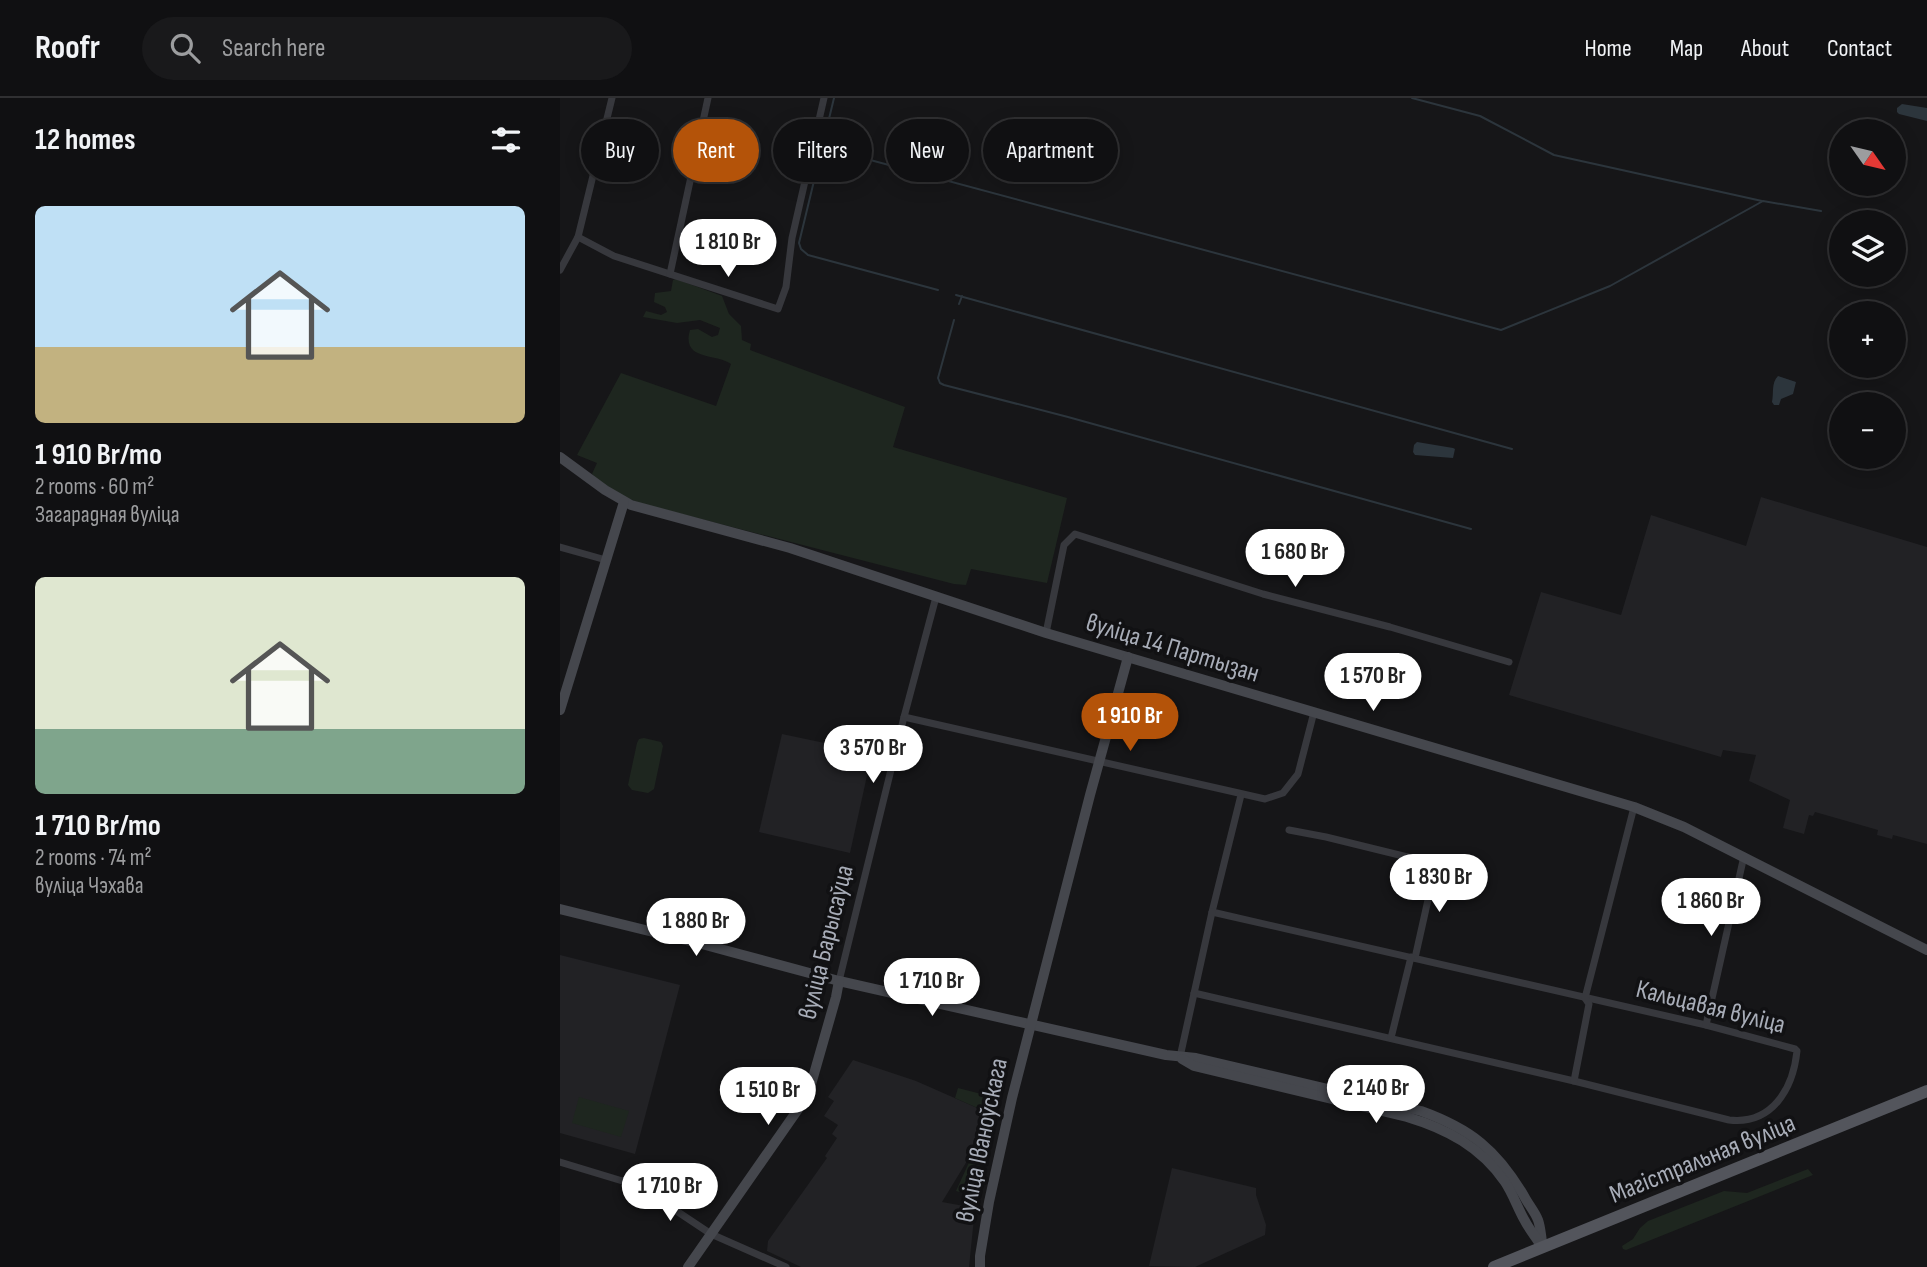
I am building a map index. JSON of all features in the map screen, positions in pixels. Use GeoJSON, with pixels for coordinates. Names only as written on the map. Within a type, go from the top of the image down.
{"type":"FeatureCollection","features":[{"type":"Feature","properties":{"kind":"main road","name":"вуліца 14 Партызан"},"geometry":{"type":"LineString","coordinates":[[560,457],[624,502],[805,552],[1046,633],[1634,807],[1744,856],[1927,950]]}},
{"type":"Feature","properties":{"kind":"main road"},"geometry":{"type":"LineString","coordinates":[[560,710],[565,675],[624,502]]}},
{"type":"Feature","properties":{"kind":"main road","name":"вуліца Іваноўскага"},"geometry":{"type":"LineString","coordinates":[[980,1267],[989,1202],[1012,1098],[1128,657]]}},
{"type":"Feature","properties":{"kind":"main road"},"geometry":{"type":"LineString","coordinates":[[560,909],[839,981],[1180,1057],[1194,1066],[1432,1124],[1472,1146],[1488,1160],[1543,1247]]}},
{"type":"Feature","properties":{"kind":"main road","name":"вуліца Барысаўца"},"geometry":{"type":"LineString","coordinates":[[688,1267],[808,1096],[839,981]]}},
{"type":"Feature","properties":{"kind":"main road","name":"Магістральная вуліца"},"geometry":{"type":"LineString","coordinates":[[1494,1267],[1927,1091]]}},
{"type":"Feature","properties":{"kind":"street"},"geometry":{"type":"LineString","coordinates":[[560,270],[578,237],[612,98]]}},
{"type":"Feature","properties":{"kind":"street"},"geometry":{"type":"LineString","coordinates":[[670,274],[708,98]]}},
{"type":"Feature","properties":{"kind":"street"},"geometry":{"type":"LineString","coordinates":[[578,237],[614,256],[778,309],[786,287],[792,238],[824,98]]}},
{"type":"Feature","properties":{"kind":"street"},"geometry":{"type":"LineString","coordinates":[[1046,633],[1065,545],[1075,534],[1263,594],[1509,662]]}},
{"type":"Feature","properties":{"kind":"street"},"geometry":{"type":"LineString","coordinates":[[560,547],[606,560]]}},
{"type":"Feature","properties":{"kind":"street","name":"вуліца Барысаўца"},"geometry":{"type":"LineString","coordinates":[[839,981],[936,597]]}},
{"type":"Feature","properties":{"kind":"street"},"geometry":{"type":"LineString","coordinates":[[904,717],[1265,799],[1283,793],[1298,774],[1314,712]]}},
{"type":"Feature","properties":{"kind":"street"},"geometry":{"type":"LineString","coordinates":[[1180,1057],[1241,794]]}},
{"type":"Feature","properties":{"kind":"street"},"geometry":{"type":"LineString","coordinates":[[1574,1081],[1589,1004],[1585,998],[1634,807]]}},
{"type":"Feature","properties":{"kind":"street"},"geometry":{"type":"LineString","coordinates":[[1289,830],[1326,836],[1436,864],[1391,1038]]}},
{"type":"Feature","properties":{"kind":"street"},"geometry":{"type":"LineString","coordinates":[[1706,1025],[1744,856]]}},
{"type":"Feature","properties":{"kind":"street","name":"Кальцавая вуліца"},"geometry":{"type":"LineString","coordinates":[[1195,993],[1729,1120],[1756,1118],[1769,1110],[1781,1099],[1795,1071],[1795,1049],[1706,1025],[1212,912]]}},
{"type":"Feature","properties":{"kind":"street"},"geometry":{"type":"LineString","coordinates":[[560,1162],[639,1185],[711,1234],[786,1267]]}},
{"type":"Feature","properties":{"kind":"shaded area"},"geometry":{"type":"Polygon","coordinates":[[[1902,104],[1927,108],[1927,121],[1899,114],[1897,108],[1902,104]]]}},
{"type":"Feature","properties":{"kind":"shaded area"},"geometry":{"type":"Polygon","coordinates":[[[673,280],[722,296],[729,314],[741,326],[742,340],[751,344],[750,350],[905,407],[893,447],[1067,498],[1047,583],[971,569],[966,585],[954,584],[643,504],[602,484],[592,474],[597,463],[577,455],[621,373],[716,406],[731,364],[695,351],[690,347],[689,340],[690,330],[698,329],[712,337],[718,335],[720,328],[700,320],[677,323],[643,317],[646,311],[661,315],[667,312],[665,307],[654,302],[655,293],[671,291],[673,280]]]}},
{"type":"Feature","properties":{"kind":"shaded area"},"geometry":{"type":"Polygon","coordinates":[[[1778,376],[1796,382],[1793,394],[1781,399],[1779,405],[1774,405],[1774,385],[1778,376]]]}},
{"type":"Feature","properties":{"kind":"shaded area"},"geometry":{"type":"Polygon","coordinates":[[[1417,442],[1453,448],[1453,458],[1415,455],[1414,445],[1417,442]]]}},
{"type":"Feature","properties":{"kind":"shaded area"},"geometry":{"type":"Polygon","coordinates":[[[1761,497],[1927,547],[1927,844],[1893,835],[1892,839],[1877,835],[1878,830],[1815,812],[1813,816],[1809,815],[1804,834],[1783,828],[1790,800],[1749,781],[1756,755],[1723,750],[1721,757],[1509,695],[1541,592],[1621,615],[1651,515],[1746,546],[1761,497]]]}},
{"type":"Feature","properties":{"kind":"shaded area"},"geometry":{"type":"Polygon","coordinates":[[[782,734],[872,753],[850,853],[759,832],[782,734]]]}},
{"type":"Feature","properties":{"kind":"shaded area"},"geometry":{"type":"Polygon","coordinates":[[[644,738],[661,742],[663,746],[654,789],[648,793],[632,790],[628,785],[637,743],[644,738]]]}},
{"type":"Feature","properties":{"kind":"shaded area"},"geometry":{"type":"Polygon","coordinates":[[[560,955],[680,985],[635,1154],[560,1133],[560,955]]]}},
{"type":"Feature","properties":{"kind":"shaded area"},"geometry":{"type":"Polygon","coordinates":[[[853,1060],[916,1081],[991,1114],[981,1138],[942,1202],[975,1208],[969,1267],[801,1267],[767,1251],[768,1241],[827,1158],[825,1156],[837,1138],[832,1134],[838,1125],[824,1116],[834,1101],[828,1097],[853,1060]]]}},
{"type":"Feature","properties":{"kind":"shaded area"},"geometry":{"type":"Polygon","coordinates":[[[958,1088],[997,1098],[975,1196],[956,1191],[991,1114],[955,1098],[958,1088]]]}},
{"type":"Feature","properties":{"kind":"shaded area"},"geometry":{"type":"Polygon","coordinates":[[[579,1097],[629,1111],[621,1137],[572,1123],[579,1097]]]}},
{"type":"Feature","properties":{"kind":"shaded area"},"geometry":{"type":"Polygon","coordinates":[[[1172,1168],[1256,1188],[1266,1225],[1265,1235],[1195,1267],[1149,1266],[1172,1168]]]}},
{"type":"Feature","properties":{"kind":"shaded area"},"geometry":{"type":"Polygon","coordinates":[[[1808,1169],[1813,1175],[1623,1249],[1622,1246],[1633,1239],[1648,1221],[1724,1191],[1747,1193],[1808,1169]]]}},
{"type":"Feature","properties":{"kind":"waterway"},"geometry":{"type":"LineString","coordinates":[[834,98],[799,243],[801,249],[808,255],[938,290]]}},
{"type":"Feature","properties":{"kind":"waterway"},"geometry":{"type":"LineString","coordinates":[[1412,98],[1480,116],[1554,155],[1762,201]]}},
{"type":"Feature","properties":{"kind":"waterway"},"geometry":{"type":"LineString","coordinates":[[872,160],[1501,330],[1610,286],[1763,201],[1821,211]]}},
{"type":"Feature","properties":{"kind":"waterway"},"geometry":{"type":"LineString","coordinates":[[956,295],[1512,449]]}},
{"type":"Feature","properties":{"kind":"waterway"},"geometry":{"type":"LineString","coordinates":[[959,304],[962,296]]}},
{"type":"Feature","properties":{"kind":"waterway"},"geometry":{"type":"LineString","coordinates":[[954,320],[938,378],[944,385],[1471,529]]}}]}
